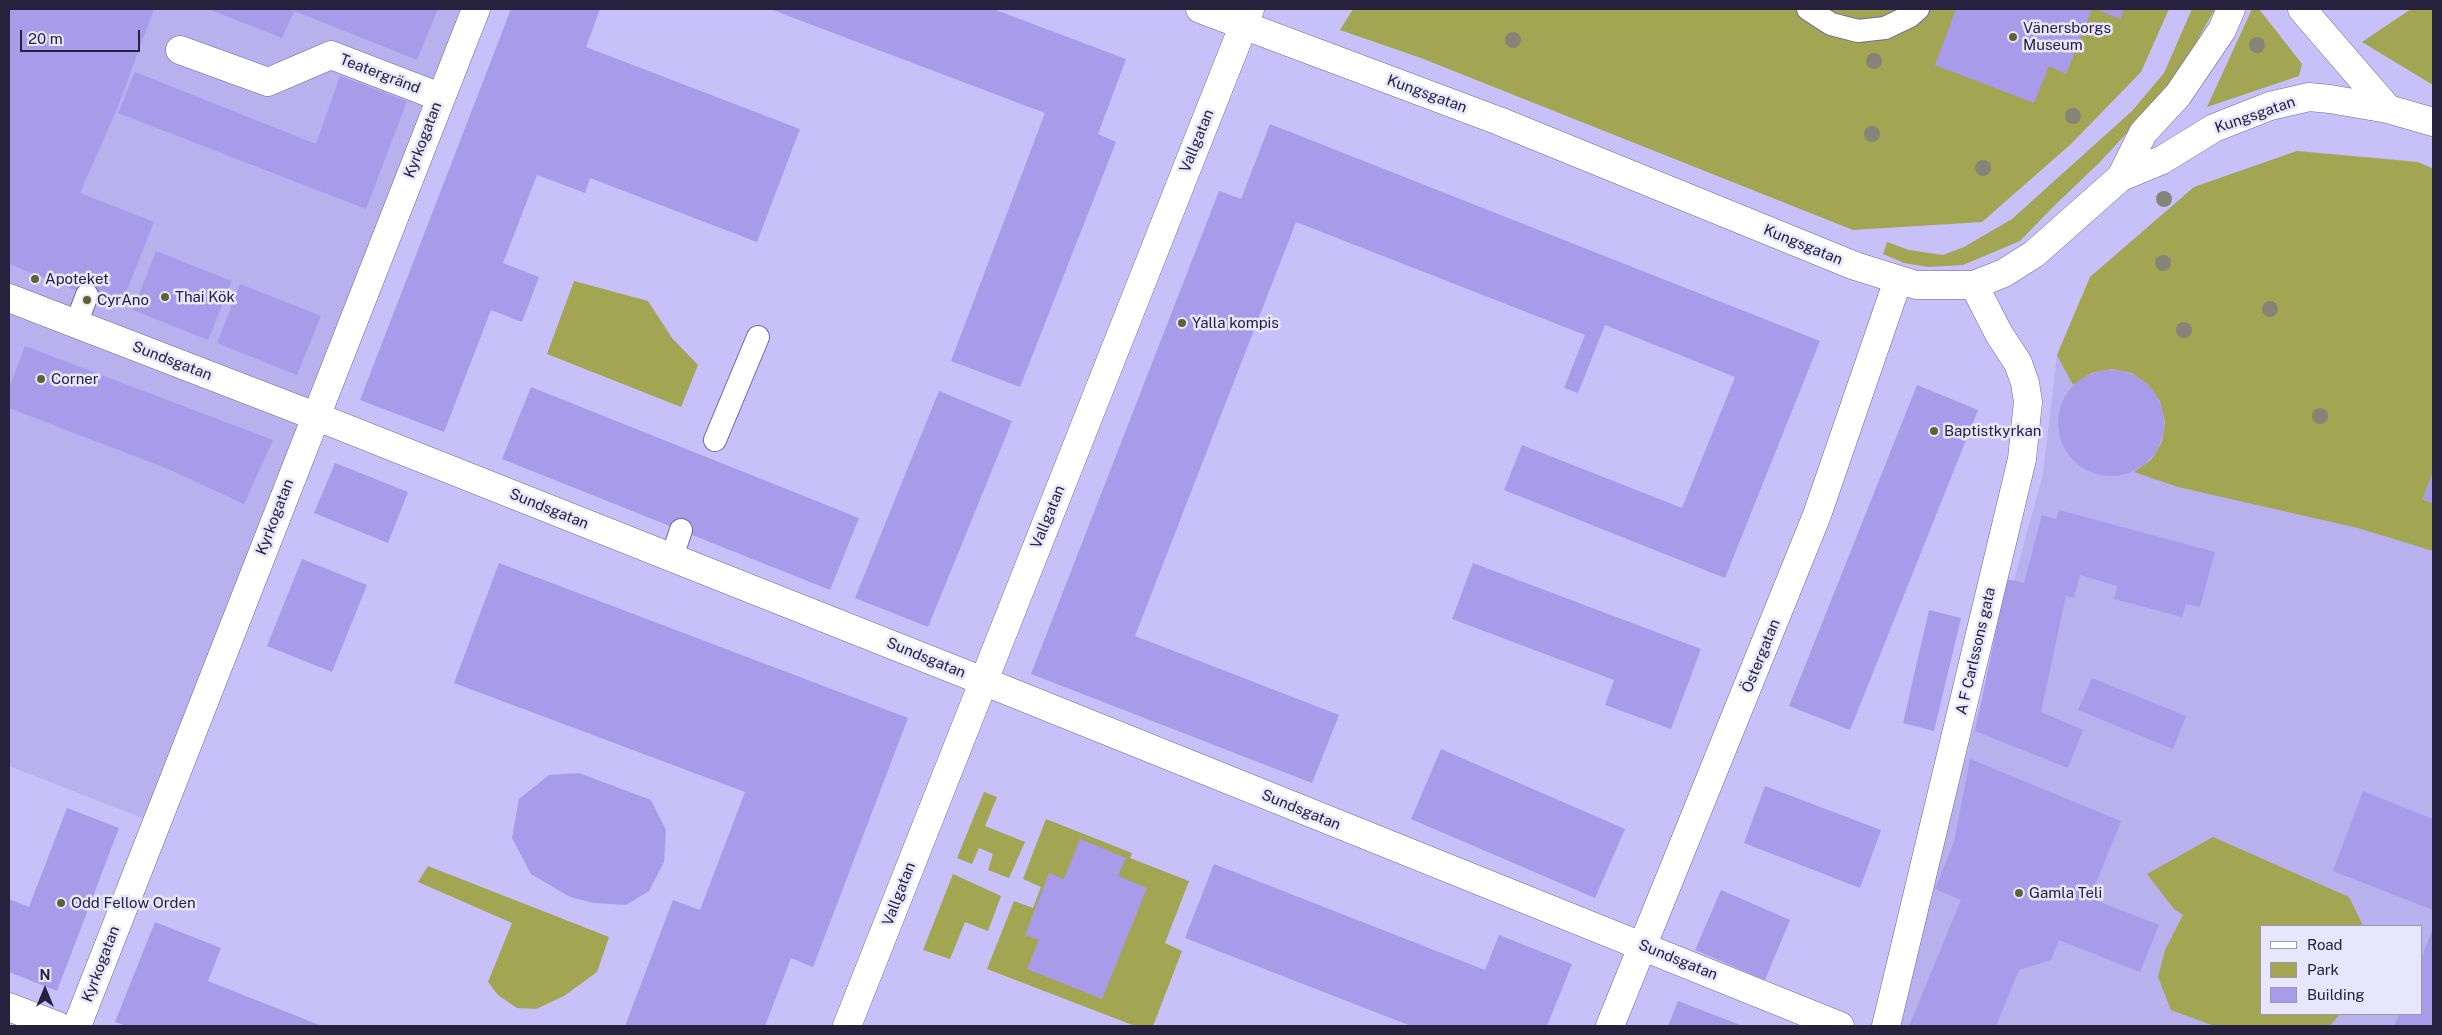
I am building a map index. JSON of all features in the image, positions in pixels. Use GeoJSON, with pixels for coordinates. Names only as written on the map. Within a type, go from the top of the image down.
{"type":"FeatureCollection","features":[{"type":"Feature","properties":{"kind":"street","name":"Kyrkogatan"},"geometry":{"type":"LineString","coordinates":[[77,1026],[476,9]]}},
{"type":"Feature","properties":{"kind":"street","name":"Kungsgatan"},"geometry":{"type":"LineString","coordinates":[[1200,9],[1247,17],[1855,266],[1916,285],[1974,285],[2004,273],[2034,254],[2121,177],[2162,160],[2214,128],[2270,106],[2309,97],[2388,109],[2433,122]]}},
{"type":"Feature","properties":{"kind":"street"},"geometry":{"type":"LineString","coordinates":[[2121,177],[2142,133],[2178,95],[2222,30],[2231,9]]}},
{"type":"Feature","properties":{"kind":"street"},"geometry":{"type":"LineString","coordinates":[[2302,9],[2388,109]]}},
{"type":"Feature","properties":{"kind":"street","name":"Vallgatan"},"geometry":{"type":"LineString","coordinates":[[847,1026],[1247,17]]}},
{"type":"Feature","properties":{"kind":"street","name":"Teatergränd"},"geometry":{"type":"LineString","coordinates":[[180,50],[268,82],[331,55],[440,97]]}},
{"type":"Feature","properties":{"kind":"street","name":"Östergatan"},"geometry":{"type":"LineString","coordinates":[[1610,1026],[1641,945],[1817,515],[1898,280]]}},
{"type":"Feature","properties":{"kind":"street","name":"A F Carlssons gata"},"geometry":{"type":"LineString","coordinates":[[1886,1026],[2022,459],[2028,402],[2025,383],[2018,363],[1999,334],[1974,285]]}},
{"type":"Feature","properties":{"kind":"street","name":"Sundsgatan"},"geometry":{"type":"LineString","coordinates":[[9,298],[672,557],[1840,1026]]}},
{"type":"Feature","properties":{"kind":"street"},"geometry":{"type":"LineString","coordinates":[[9,1007],[58,1026]]}},
{"type":"Feature","properties":{"kind":"lane"},"geometry":{"type":"LineString","coordinates":[[1808,9],[1831,24],[1858,31],[1885,28],[1910,16],[1918,9]]}},
{"type":"Feature","properties":{"kind":"lane"},"geometry":{"type":"LineString","coordinates":[[76,324],[87,295]]}},
{"type":"Feature","properties":{"kind":"lane"},"geometry":{"type":"LineString","coordinates":[[715,440],[758,337]]}},
{"type":"Feature","properties":{"kind":"lane"},"geometry":{"type":"LineString","coordinates":[[672,557],[681,530]]}},
{"type":"Feature","properties":{"kind":"shaded area"},"geometry":{"type":"Polygon","coordinates":[[[9,9],[464,9],[310,402],[9,283],[9,9]]]}},
{"type":"Feature","properties":{"kind":"shaded area"},"geometry":{"type":"Polygon","coordinates":[[[2297,151],[2418,162],[2433,168],[2433,1026],[1898,1026],[1926,903],[2043,474],[2057,355],[2090,277],[2194,187],[2297,151]]]}},
{"type":"Feature","properties":{"kind":"shaded area"},"geometry":{"type":"Polygon","coordinates":[[[9,310],[300,422],[145,819],[9,766],[9,310]]]}},
{"type":"Feature","properties":{"kind":"green space"},"geometry":{"type":"Polygon","coordinates":[[[1353,9],[2169,9],[2141,72],[2071,144],[1982,222],[1853,230],[1421,58],[1340,30],[1353,9]]]}},
{"type":"Feature","properties":{"kind":"green space"},"geometry":{"type":"Polygon","coordinates":[[[2192,9],[2215,9],[2173,83],[2100,162],[2020,241],[1963,265],[1928,267],[1904,263],[1883,254],[1887,242],[1909,250],[1943,255],[1964,247],[2012,219],[2132,111],[2164,73],[2192,9]]]}},
{"type":"Feature","properties":{"kind":"green space"},"geometry":{"type":"Polygon","coordinates":[[[2252,9],[2259,9],[2302,64],[2299,76],[2207,107],[2252,9]]]}},
{"type":"Feature","properties":{"kind":"green space"},"geometry":{"type":"Polygon","coordinates":[[[2411,9],[2433,9],[2433,85],[2362,42],[2411,9]]]}},
{"type":"Feature","properties":{"kind":"green space"},"geometry":{"type":"Polygon","coordinates":[[[2297,151],[2418,162],[2433,169],[2433,472],[2423,499],[2433,503],[2433,551],[2358,528],[2178,487],[2134,472],[2151,460],[2162,442],[2165,422],[2160,401],[2148,385],[2132,373],[2112,369],[2091,373],[2073,385],[2057,355],[2090,277],[2194,187],[2297,151]]]}},
{"type":"Feature","properties":{"kind":"green space"},"geometry":{"type":"Polygon","coordinates":[[[574,281],[648,301],[672,338],[698,365],[681,407],[547,354],[574,281]]]}},
{"type":"Feature","properties":{"kind":"green space"},"geometry":{"type":"Polygon","coordinates":[[[984,792],[997,797],[985,826],[1025,842],[1009,878],[988,870],[993,854],[979,848],[972,864],[957,858],[984,792]]]}},
{"type":"Feature","properties":{"kind":"green space"},"geometry":{"type":"Polygon","coordinates":[[[1046,819],[1132,853],[1130,858],[1189,881],[1165,943],[1182,951],[1153,1026],[1135,1026],[987,969],[1014,901],[1033,908],[1041,887],[1023,879],[1046,819]]]}},
{"type":"Feature","properties":{"kind":"green space"},"geometry":{"type":"Polygon","coordinates":[[[2213,837],[2349,897],[2363,925],[2260,925],[2260,1015],[2339,1015],[2330,1026],[2214,1026],[2171,1010],[2158,977],[2165,950],[2183,915],[2174,909],[2147,874],[2213,837]]]}},
{"type":"Feature","properties":{"kind":"green space"},"geometry":{"type":"Polygon","coordinates":[[[428,866],[609,937],[597,972],[564,996],[536,1009],[517,1008],[498,995],[488,982],[512,923],[418,882],[428,866]]]}},
{"type":"Feature","properties":{"kind":"green space"},"geometry":{"type":"Polygon","coordinates":[[[953,874],[1001,896],[988,931],[965,922],[950,959],[923,950],[953,874]]]}},
{"type":"Feature","properties":{"kind":"building"},"geometry":{"type":"Polygon","coordinates":[[[10,9],[154,9],[117,109],[80,193],[154,222],[120,308],[9,264],[10,9]]]}},
{"type":"Feature","properties":{"kind":"building"},"geometry":{"type":"Polygon","coordinates":[[[208,9],[438,9],[417,60],[294,11],[282,38],[208,9]]]}},
{"type":"Feature","properties":{"kind":"building"},"geometry":{"type":"Polygon","coordinates":[[[511,9],[600,9],[586,47],[800,129],[757,242],[590,178],[585,193],[537,175],[503,263],[539,277],[522,322],[491,310],[444,432],[360,400],[511,9]]]}},
{"type":"Feature","properties":{"kind":"building"},"geometry":{"type":"Polygon","coordinates":[[[770,9],[993,9],[1126,59],[1098,134],[1116,142],[1020,387],[951,361],[1045,113],[770,9]]]}},
{"type":"Feature","properties":{"kind":"building","name":"Vänersborgs Museum"},"geometry":{"type":"Polygon","coordinates":[[[1956,9],[2092,9],[2066,74],[2049,66],[2034,103],[1935,65],[1956,9]]]}},
{"type":"Feature","properties":{"kind":"building","name":"Vänersborgs Museum"},"geometry":{"type":"Polygon","coordinates":[[[2096,9],[2124,9],[2120,19],[2096,9]]]}},
{"type":"Feature","properties":{"kind":"building"},"geometry":{"type":"Polygon","coordinates":[[[135,72],[316,144],[340,76],[407,101],[366,209],[118,113],[135,72]]]}},
{"type":"Feature","properties":{"kind":"building"},"geometry":{"type":"Polygon","coordinates":[[[1270,124],[1820,341],[1725,578],[1504,490],[1522,445],[1682,508],[1735,377],[1605,325],[1578,393],[1564,388],[1585,335],[1296,222],[1135,636],[1339,715],[1312,783],[1031,674],[1219,191],[1241,199],[1270,124]]]}},
{"type":"Feature","properties":{"kind":"building"},"geometry":{"type":"Polygon","coordinates":[[[156,251],[232,281],[208,340],[133,310],[156,251]]]}},
{"type":"Feature","properties":{"kind":"building"},"geometry":{"type":"Polygon","coordinates":[[[240,284],[321,316],[297,375],[217,343],[240,284]]]}},
{"type":"Feature","properties":{"kind":"building"},"geometry":{"type":"Polygon","coordinates":[[[25,346],[273,440],[244,504],[168,469],[9,408],[9,388],[25,346]]]}},
{"type":"Feature","properties":{"kind":"building"},"geometry":{"type":"Polygon","coordinates":[[[2111,370],[2131,374],[2149,385],[2160,403],[2164,423],[2160,443],[2149,461],[2131,472],[2111,476],[2091,472],[2073,461],[2062,443],[2058,423],[2062,403],[2073,385],[2091,374],[2111,370]]]}},
{"type":"Feature","properties":{"kind":"building"},"geometry":{"type":"Polygon","coordinates":[[[1917,385],[1978,410],[1850,730],[1789,706],[1917,385]]]}},
{"type":"Feature","properties":{"kind":"building"},"geometry":{"type":"Polygon","coordinates":[[[531,387],[859,518],[830,590],[502,459],[531,387]]]}},
{"type":"Feature","properties":{"kind":"building"},"geometry":{"type":"Polygon","coordinates":[[[939,391],[1012,421],[928,627],[855,598],[939,391]]]}},
{"type":"Feature","properties":{"kind":"building"},"geometry":{"type":"Polygon","coordinates":[[[335,463],[408,492],[388,543],[314,513],[335,463]]]}},
{"type":"Feature","properties":{"kind":"building"},"geometry":{"type":"Polygon","coordinates":[[[2433,473],[2433,503],[2423,500],[2433,473]]]}},
{"type":"Feature","properties":{"kind":"building"},"geometry":{"type":"Polygon","coordinates":[[[2059,510],[2215,552],[2200,607],[2186,604],[2182,617],[2114,599],[2117,586],[2080,575],[2074,598],[2066,596],[2041,712],[2083,730],[2068,768],[1975,731],[2007,579],[2024,583],[2042,515],[2056,519],[2059,510]]]}},
{"type":"Feature","properties":{"kind":"building"},"geometry":{"type":"Polygon","coordinates":[[[302,559],[367,585],[332,672],[267,646],[302,559]]]}},
{"type":"Feature","properties":{"kind":"building"},"geometry":{"type":"Polygon","coordinates":[[[499,563],[908,718],[813,967],[791,958],[765,1026],[625,1026],[673,900],[700,910],[745,792],[454,683],[499,563]]]}},
{"type":"Feature","properties":{"kind":"building"},"geometry":{"type":"Polygon","coordinates":[[[1473,563],[1701,649],[1671,729],[1605,705],[1614,680],[1452,619],[1473,563]]]}},
{"type":"Feature","properties":{"kind":"building"},"geometry":{"type":"Polygon","coordinates":[[[1929,610],[1961,618],[1934,731],[1903,723],[1929,610]]]}},
{"type":"Feature","properties":{"kind":"building"},"geometry":{"type":"Polygon","coordinates":[[[2092,678],[2186,716],[2173,749],[2078,710],[2092,678]]]}},
{"type":"Feature","properties":{"kind":"building"},"geometry":{"type":"Polygon","coordinates":[[[1441,749],[1625,829],[1595,898],[1411,819],[1441,749]]]}},
{"type":"Feature","properties":{"kind":"building","name":"Gamla Teli"},"geometry":{"type":"Polygon","coordinates":[[[1970,759],[2121,821],[2090,898],[2159,925],[2140,972],[2059,940],[2051,960],[2019,970],[1996,1026],[1909,1026],[1961,900],[1935,889],[1954,842],[1970,759]]]}},
{"type":"Feature","properties":{"kind":"building"},"geometry":{"type":"Polygon","coordinates":[[[579,773],[651,800],[666,830],[664,862],[649,891],[626,905],[594,903],[570,897],[531,874],[512,838],[519,799],[549,775],[579,773]]]}},
{"type":"Feature","properties":{"kind":"building"},"geometry":{"type":"Polygon","coordinates":[[[1765,786],[1881,830],[1860,888],[1744,843],[1765,786]]]}},
{"type":"Feature","properties":{"kind":"building"},"geometry":{"type":"Polygon","coordinates":[[[2363,791],[2433,819],[2433,910],[2333,871],[2363,791]]]}},
{"type":"Feature","properties":{"kind":"building","name":"Odd Fellow Orden"},"geometry":{"type":"Polygon","coordinates":[[[67,808],[119,828],[57,991],[9,972],[9,899],[29,907],[67,808]]]}},
{"type":"Feature","properties":{"kind":"building"},"geometry":{"type":"Polygon","coordinates":[[[1080,839],[1126,858],[1118,876],[1147,888],[1102,999],[1027,969],[1039,940],[1025,935],[1049,873],[1064,879],[1080,839]]]}},
{"type":"Feature","properties":{"kind":"building"},"geometry":{"type":"Polygon","coordinates":[[[1214,864],[1485,970],[1499,935],[1572,964],[1547,1026],[1411,1026],[1185,938],[1214,864]]]}},
{"type":"Feature","properties":{"kind":"building"},"geometry":{"type":"Polygon","coordinates":[[[1721,890],[1790,920],[1765,980],[1695,950],[1721,890]]]}},
{"type":"Feature","properties":{"kind":"building"},"geometry":{"type":"Polygon","coordinates":[[[155,922],[221,948],[208,981],[322,1026],[126,1026],[115,1022],[155,922]]]}},
{"type":"Feature","properties":{"kind":"building"},"geometry":{"type":"Polygon","coordinates":[[[2433,928],[2433,1026],[2394,1026],[2399,1015],[2422,1015],[2422,956],[2433,928]]]}},
{"type":"Feature","properties":{"kind":"building"},"geometry":{"type":"Polygon","coordinates":[[[1678,1001],[1743,1026],[1668,1026],[1678,1001]]]}},
{"type":"Feature","properties":{"kind":"place","name":"Vänersborgs Museum"},"geometry":{"type":"Point","coordinates":[2013,37]}},
{"type":"Feature","properties":{"kind":"place","name":"Apoteket"},"geometry":{"type":"Point","coordinates":[35,279]}},
{"type":"Feature","properties":{"kind":"place","name":"Thai Kök"},"geometry":{"type":"Point","coordinates":[165,297]}},
{"type":"Feature","properties":{"kind":"place","name":"CyrAno"},"geometry":{"type":"Point","coordinates":[87,300]}},
{"type":"Feature","properties":{"kind":"place","name":"Yalla kompis"},"geometry":{"type":"Point","coordinates":[1182,323]}},
{"type":"Feature","properties":{"kind":"place","name":"Corner"},"geometry":{"type":"Point","coordinates":[41,379]}},
{"type":"Feature","properties":{"kind":"place","name":"Baptistkyrkan"},"geometry":{"type":"Point","coordinates":[1934,431]}},
{"type":"Feature","properties":{"kind":"place","name":"Gamla Teli"},"geometry":{"type":"Point","coordinates":[2019,893]}},
{"type":"Feature","properties":{"kind":"place","name":"Odd Fellow Orden"},"geometry":{"type":"Point","coordinates":[61,903]}}]}
